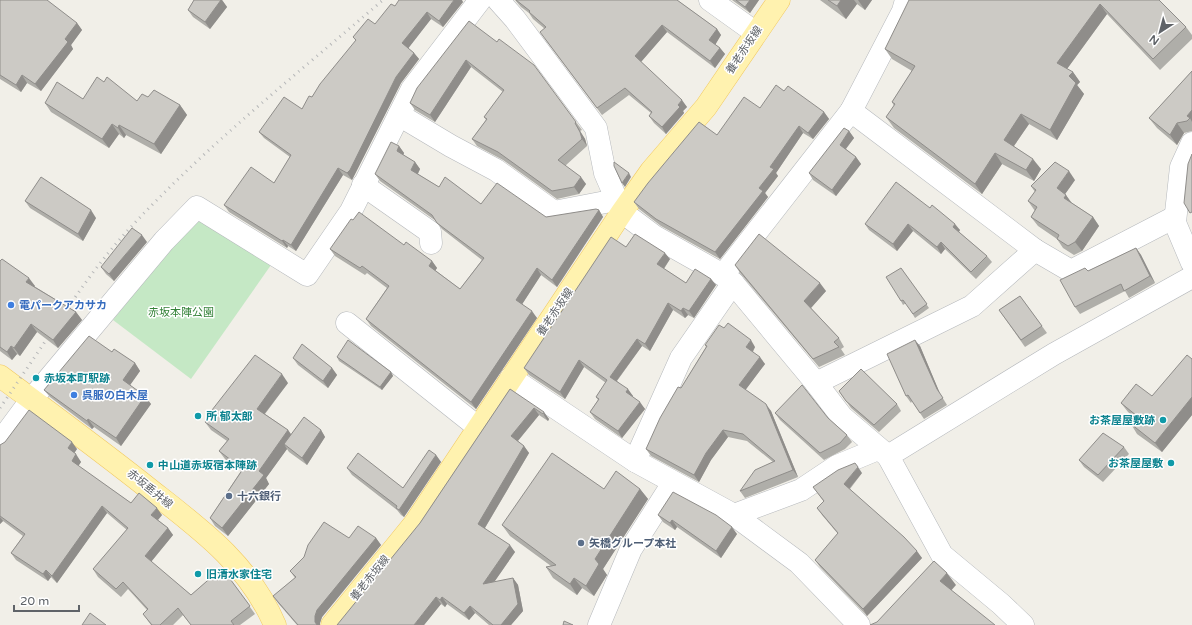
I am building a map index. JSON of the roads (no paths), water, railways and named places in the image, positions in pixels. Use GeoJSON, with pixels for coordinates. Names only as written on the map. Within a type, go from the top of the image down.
{"type":"FeatureCollection","features":[{"type":"Feature","properties":{"kind":"main road","name":"養老赤坂線"},"geometry":{"type":"LineString","coordinates":[[332,625],[415,523],[479,428],[619,206],[651,172],[706,107],[779,0]]}},
{"type":"Feature","properties":{"kind":"main road","name":"赤坂垂井線"},"geometry":{"type":"LineString","coordinates":[[0,376],[122,467],[198,528],[238,564],[253,584],[274,625]]}},
{"type":"Feature","properties":{"kind":"street"},"geometry":{"type":"LineString","coordinates":[[0,442],[31,400],[164,241],[197,207],[307,275],[351,211],[412,89],[480,0]]}},
{"type":"Feature","properties":{"kind":"street"},"geometry":{"type":"LineString","coordinates":[[498,0],[515,19],[596,128],[605,174],[619,206],[654,236],[728,279],[816,383],[842,418],[883,453],[942,555],[1001,604],[1023,625]]}},
{"type":"Feature","properties":{"kind":"street"},"geometry":{"type":"LineString","coordinates":[[710,0],[756,33]]}},
{"type":"Feature","properties":{"kind":"street"},"geometry":{"type":"LineString","coordinates":[[635,461],[681,358],[728,279],[851,111],[903,11],[906,0]]}},
{"type":"Feature","properties":{"kind":"street"},"geometry":{"type":"LineString","coordinates":[[851,111],[1035,250],[1071,271],[1173,218],[1192,263]]}},
{"type":"Feature","properties":{"kind":"street"},"geometry":{"type":"LineString","coordinates":[[399,115],[451,146],[496,170],[554,212],[619,206]]}},
{"type":"Feature","properties":{"kind":"street"},"geometry":{"type":"LineString","coordinates":[[1175,222],[1181,167],[1192,143]]}},
{"type":"Feature","properties":{"kind":"street"},"geometry":{"type":"LineString","coordinates":[[363,185],[430,232],[431,243]]}},
{"type":"Feature","properties":{"kind":"street"},"geometry":{"type":"LineString","coordinates":[[816,383],[972,306],[1035,250]]}},
{"type":"Feature","properties":{"kind":"street"},"geometry":{"type":"LineString","coordinates":[[734,515],[801,490],[837,466],[883,453],[1054,354],[1192,277]]}},
{"type":"Feature","properties":{"kind":"street"},"geometry":{"type":"LineString","coordinates":[[347,323],[479,428]]}},
{"type":"Feature","properties":{"kind":"street"},"geometry":{"type":"LineString","coordinates":[[511,378],[635,461],[734,515],[799,564],[859,625]]}},
{"type":"Feature","properties":{"kind":"street"},"geometry":{"type":"LineString","coordinates":[[599,625],[630,550],[674,483]]}},
{"type":"Feature","properties":{"kind":"street"},"geometry":{"type":"LineString","coordinates":[[926,572],[942,555]]}},
{"type":"Feature","properties":{"kind":"railway"},"geometry":{"type":"LineString","coordinates":[[62,317],[103,260],[159,197],[221,139],[383,0]]}},
{"type":"Feature","properties":{"kind":"railway"},"geometry":{"type":"LineString","coordinates":[[0,408],[53,330]]}},
{"type":"Feature","properties":{"kind":"place","name":"電パークアカサカ"},"geometry":{"type":"Point","coordinates":[11,305]}},
{"type":"Feature","properties":{"kind":"place","name":"赤坂本町駅跡"},"geometry":{"type":"Point","coordinates":[36,378]}},
{"type":"Feature","properties":{"kind":"place","name":"呉服の白木屋"},"geometry":{"type":"Point","coordinates":[74,395]}},
{"type":"Feature","properties":{"kind":"place","name":"所 郁太郎"},"geometry":{"type":"Point","coordinates":[198,416]}},
{"type":"Feature","properties":{"kind":"place","name":"お茶屋屋敷跡"},"geometry":{"type":"Point","coordinates":[1163,420]}},
{"type":"Feature","properties":{"kind":"place","name":"お茶屋屋敷"},"geometry":{"type":"Point","coordinates":[1171,463]}},
{"type":"Feature","properties":{"kind":"place","name":"中山道赤坂宿本陣跡"},"geometry":{"type":"Point","coordinates":[150,465]}},
{"type":"Feature","properties":{"kind":"place","name":"十六銀行"},"geometry":{"type":"Point","coordinates":[229,496]}},
{"type":"Feature","properties":{"kind":"place","name":"矢橋グループ本社"},"geometry":{"type":"Point","coordinates":[581,543]}},
{"type":"Feature","properties":{"kind":"place","name":"旧清水家住宅"},"geometry":{"type":"Point","coordinates":[198,574]}},
{"type":"Feature","properties":{"kind":"park label","name":"赤坂本陣公園"},"geometry":{"type":"Point","coordinates":[181,312]}}]}
